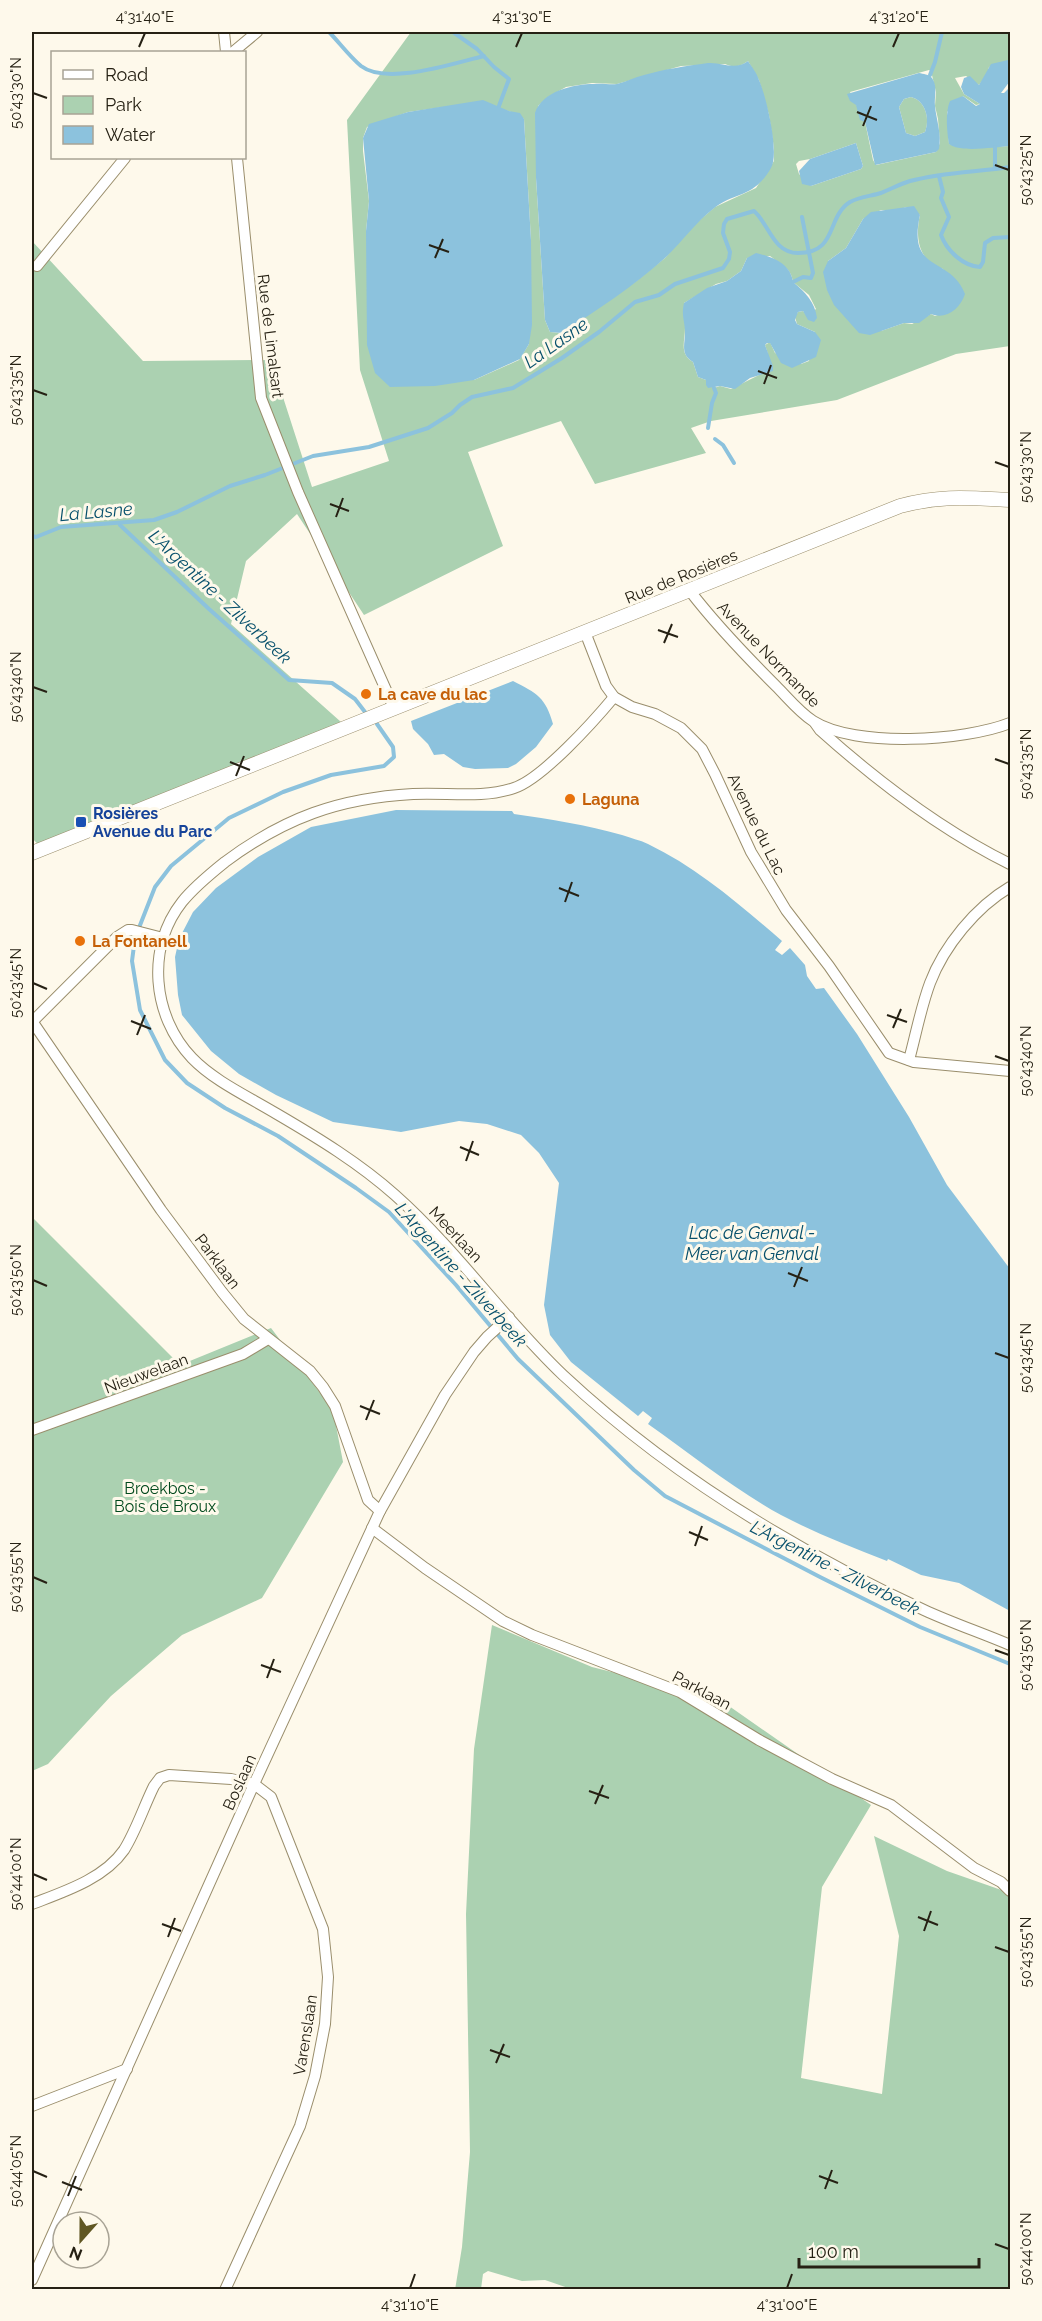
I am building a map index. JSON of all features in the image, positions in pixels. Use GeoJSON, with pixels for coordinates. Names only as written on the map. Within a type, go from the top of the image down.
{"type":"FeatureCollection","features":[{"type":"Feature","properties":{"kind":"street"},"geometry":{"type":"LineString","coordinates":[[224,32],[226,51]]}},
{"type":"Feature","properties":{"kind":"street"},"geometry":{"type":"LineString","coordinates":[[235,51],[257,32]]}},
{"type":"Feature","properties":{"kind":"street"},"geometry":{"type":"LineString","coordinates":[[37,266],[124,159]]}},
{"type":"Feature","properties":{"kind":"street","name":"Rue de Limalsart"},"geometry":{"type":"LineString","coordinates":[[237,159],[261,398],[298,492],[394,708]]}},
{"type":"Feature","properties":{"kind":"street","name":"Rue de Rosières"},"geometry":{"type":"LineString","coordinates":[[32,853],[900,506],[930,498],[1011,500]]}},
{"type":"Feature","properties":{"kind":"street","name":"Avenue Normande"},"geometry":{"type":"LineString","coordinates":[[690,591],[739,649],[815,722],[842,732],[900,739],[938,738],[1011,723]]}},
{"type":"Feature","properties":{"kind":"street"},"geometry":{"type":"LineString","coordinates":[[585,632],[606,686],[614,697]]}},
{"type":"Feature","properties":{"kind":"street","name":"Meerlaan"},"geometry":{"type":"LineString","coordinates":[[614,697],[599,715],[536,777],[518,787],[476,794],[414,794],[368,798],[332,806],[288,822],[256,839],[208,876],[183,900],[173,915],[159,956],[159,994],[165,1017],[178,1040],[193,1059],[213,1075],[331,1146],[381,1182],[450,1248],[562,1374],[619,1425],[676,1468],[754,1519],[848,1573],[927,1612],[1011,1645]]}},
{"type":"Feature","properties":{"kind":"street","name":"Avenue du Lac"},"geometry":{"type":"LineString","coordinates":[[614,697],[681,728],[702,749],[750,852],[786,910],[829,966],[889,1053],[909,1059]]}},
{"type":"Feature","properties":{"kind":"street"},"geometry":{"type":"LineString","coordinates":[[815,722],[820,730],[860,766],[956,833],[1011,864]]}},
{"type":"Feature","properties":{"kind":"street"},"geometry":{"type":"LineString","coordinates":[[1011,887],[978,913],[954,941],[941,961],[930,982],[909,1059],[929,1064],[1011,1071]]}},
{"type":"Feature","properties":{"kind":"street"},"geometry":{"type":"LineString","coordinates":[[32,1021],[117,937],[128,930],[164,938]]}},
{"type":"Feature","properties":{"kind":"street","name":"Parklaan"},"geometry":{"type":"LineString","coordinates":[[32,1021],[161,1210],[244,1319],[310,1371],[323,1387],[335,1406],[368,1500],[380,1511]]}},
{"type":"Feature","properties":{"kind":"street","name":"Boslaan"},"geometry":{"type":"LineString","coordinates":[[32,2280],[254,1784],[380,1511],[446,1395],[487,1337],[509,1317]]}},
{"type":"Feature","properties":{"kind":"street","name":"Nieuwelaan"},"geometry":{"type":"LineString","coordinates":[[32,1431],[243,1354],[268,1339]]}},
{"type":"Feature","properties":{"kind":"street","name":"Parklaan"},"geometry":{"type":"LineString","coordinates":[[372,1528],[425,1568],[503,1621],[532,1635],[680,1692],[759,1740],[821,1773],[891,1805],[974,1868],[1001,1882],[1011,1891]]}},
{"type":"Feature","properties":{"kind":"street"},"geometry":{"type":"LineString","coordinates":[[32,1904],[89,1880],[109,1865],[123,1850],[160,1778],[169,1775],[231,1779],[254,1784]]}},
{"type":"Feature","properties":{"kind":"street","name":"Varenslaan"},"geometry":{"type":"LineString","coordinates":[[225,2289],[300,2126],[315,2076],[325,2024],[328,1977],[323,1929],[271,1797],[254,1784]]}},
{"type":"Feature","properties":{"kind":"street"},"geometry":{"type":"LineString","coordinates":[[32,2106],[127,2069]]}},
{"type":"Feature","properties":{"kind":"green space"},"geometry":{"type":"Polygon","coordinates":[[[411,32],[1010,32],[1010,61],[989,67],[979,85],[966,76],[955,78],[964,94],[980,104],[976,105],[963,96],[947,112],[949,144],[969,148],[1010,146],[1010,346],[956,354],[837,400],[711,421],[691,428],[706,453],[595,484],[561,421],[468,452],[503,546],[364,615],[297,514],[246,561],[231,624],[341,722],[46,853],[32,838],[32,241],[143,361],[271,360],[312,487],[389,461],[360,370],[347,120],[411,32]],[[748,61],[742,65],[681,66],[617,84],[592,83],[566,87],[548,97],[538,106],[536,178],[545,320],[550,332],[562,333],[635,282],[665,258],[694,225],[715,207],[756,188],[774,161],[774,148],[769,115],[759,80],[748,61]],[[931,71],[850,92],[865,122],[876,165],[936,152],[940,143],[935,106],[936,92],[931,71]],[[444,107],[408,112],[367,127],[363,138],[369,201],[366,231],[474,380],[519,360],[529,344],[531,240],[524,119],[509,111],[444,107]],[[856,143],[799,161],[796,164],[799,174],[811,186],[861,169],[863,166],[856,143]],[[907,207],[892,211],[881,210],[863,219],[846,248],[828,261],[881,331],[904,323],[912,324],[931,314],[935,316],[952,310],[959,304],[943,269],[928,261],[920,247],[918,231],[920,215],[907,207]],[[770,256],[747,258],[741,271],[727,281],[716,284],[684,303],[684,351],[693,362],[698,377],[706,380],[714,388],[720,386],[731,389],[761,374],[768,354],[765,345],[770,342],[775,353],[801,364],[809,361],[815,332],[797,324],[795,317],[798,312],[803,311],[807,316],[816,309],[809,295],[793,282],[788,270],[782,264],[770,256]]]}},
{"type":"Feature","properties":{"kind":"green space"},"geometry":{"type":"Polygon","coordinates":[[[911,97],[920,102],[927,116],[925,132],[915,136],[906,133],[899,107],[904,99],[911,97]]]}},
{"type":"Feature","properties":{"kind":"green space","name":"Broekbos - Bois de Broux"},"geometry":{"type":"Polygon","coordinates":[[[32,1217],[180,1365],[271,1328],[333,1410],[343,1462],[262,1598],[182,1635],[111,1696],[48,1764],[32,1771],[32,1217]]]}},
{"type":"Feature","properties":{"kind":"green space"},"geometry":{"type":"Polygon","coordinates":[[[492,1625],[592,1667],[719,1699],[871,1805],[822,1887],[801,2078],[882,2094],[899,1936],[874,1836],[947,1871],[1010,1893],[1010,2289],[574,2290],[545,2280],[522,2281],[488,2271],[483,2274],[481,2289],[455,2290],[462,2247],[470,2152],[466,1914],[474,1749],[492,1625]]]}},
{"type":"Feature","properties":{"kind":"water"},"geometry":{"type":"Polygon","coordinates":[[[748,61],[762,88],[773,138],[773,161],[764,178],[751,190],[713,209],[665,258],[615,297],[562,333],[550,332],[545,320],[536,178],[535,113],[539,105],[551,94],[577,85],[617,84],[676,68],[708,63],[734,66],[748,61]]]}},
{"type":"Feature","properties":{"kind":"water"},"geometry":{"type":"Polygon","coordinates":[[[1010,61],[1010,81],[1001,93],[1010,87],[1010,146],[969,149],[949,144],[947,116],[950,101],[963,96],[976,106],[980,104],[964,94],[961,87],[964,78],[970,76],[979,85],[991,64],[1010,61]]]}},
{"type":"Feature","properties":{"kind":"water"},"geometry":{"type":"Polygon","coordinates":[[[919,73],[929,76],[935,84],[939,149],[936,152],[875,165],[865,122],[860,120],[856,105],[850,101],[847,94],[919,73]],[[911,97],[904,99],[899,107],[906,133],[915,136],[925,132],[927,122],[926,111],[916,99],[911,97]]]}},
{"type":"Feature","properties":{"kind":"water"},"geometry":{"type":"Polygon","coordinates":[[[483,100],[520,113],[524,119],[531,240],[532,325],[529,344],[520,359],[474,380],[435,386],[390,387],[375,373],[367,345],[366,231],[369,201],[363,138],[369,124],[408,112],[483,100]]]}},
{"type":"Feature","properties":{"kind":"water"},"geometry":{"type":"Polygon","coordinates":[[[856,143],[863,166],[861,169],[811,186],[802,184],[799,171],[810,159],[856,143]]]}},
{"type":"Feature","properties":{"kind":"water"},"geometry":{"type":"Polygon","coordinates":[[[914,206],[920,215],[919,247],[925,256],[958,282],[965,294],[963,299],[956,309],[942,316],[931,314],[919,323],[904,323],[870,335],[859,333],[834,305],[827,290],[823,272],[828,261],[846,248],[863,219],[871,212],[914,206]]]}},
{"type":"Feature","properties":{"kind":"water"},"geometry":{"type":"Polygon","coordinates":[[[756,253],[775,259],[785,266],[793,282],[812,302],[817,318],[814,322],[808,320],[803,311],[798,312],[795,320],[797,324],[815,332],[821,340],[816,357],[792,368],[781,363],[770,343],[767,343],[765,345],[773,371],[750,378],[735,389],[720,386],[708,388],[706,380],[698,377],[693,362],[686,356],[684,303],[707,288],[727,281],[741,271],[747,258],[756,253]]]}},
{"type":"Feature","properties":{"kind":"water"},"geometry":{"type":"Polygon","coordinates":[[[513,681],[544,702],[553,724],[536,747],[508,768],[463,767],[444,754],[434,755],[428,744],[413,729],[411,721],[513,681]]]}},
{"type":"Feature","properties":{"kind":"water","name":"Lac de Genval - Meer van Genval"},"geometry":{"type":"Polygon","coordinates":[[[396,810],[512,811],[514,814],[595,828],[645,843],[684,864],[734,901],[782,941],[775,950],[782,955],[790,948],[805,965],[807,976],[816,989],[824,988],[857,1034],[909,1117],[947,1185],[1010,1269],[1010,1611],[959,1583],[921,1575],[888,1559],[887,1561],[833,1540],[781,1515],[730,1483],[648,1424],[652,1418],[643,1411],[638,1416],[571,1362],[550,1335],[544,1305],[559,1183],[539,1153],[521,1135],[487,1124],[459,1121],[401,1132],[333,1122],[276,1095],[239,1074],[211,1051],[182,1015],[175,957],[179,939],[193,912],[216,888],[258,857],[311,827],[396,810]]]}},
{"type":"Feature","properties":{"kind":"waterway"},"geometry":{"type":"LineString","coordinates":[[329,32],[352,58],[373,72],[387,74],[421,71],[484,56]]}},
{"type":"Feature","properties":{"kind":"waterway"},"geometry":{"type":"LineString","coordinates":[[453,32],[477,49],[509,79],[499,106]]}},
{"type":"Feature","properties":{"kind":"waterway"},"geometry":{"type":"LineString","coordinates":[[930,75],[942,32]]}},
{"type":"Feature","properties":{"kind":"waterway"},"geometry":{"type":"LineString","coordinates":[[995,147],[995,169]]}},
{"type":"Feature","properties":{"kind":"waterway","name":"La Lasne"},"geometry":{"type":"LineString","coordinates":[[32,536],[36,537],[61,527],[154,520],[177,512],[230,486],[313,456],[369,447],[428,428],[472,397],[513,388],[599,332],[635,302],[659,295],[675,284],[723,268],[729,259],[730,252],[723,233],[727,219],[754,211],[772,237],[783,248],[798,253],[811,251],[826,241],[837,216],[854,200],[922,178],[1010,167]]}},
{"type":"Feature","properties":{"kind":"waterway"},"geometry":{"type":"LineString","coordinates":[[939,176],[943,192],[941,198],[949,217],[941,235],[947,247],[956,257],[968,264],[980,267],[983,262],[985,243],[993,238],[1010,237]]}},
{"type":"Feature","properties":{"kind":"waterway"},"geometry":{"type":"LineString","coordinates":[[793,282],[803,277],[811,278],[813,273],[802,217]]}},
{"type":"Feature","properties":{"kind":"waterway"},"geometry":{"type":"LineString","coordinates":[[708,428],[716,393],[714,388]]}},
{"type":"Feature","properties":{"kind":"waterway"},"geometry":{"type":"LineString","coordinates":[[715,439],[723,445],[734,463]]}},
{"type":"Feature","properties":{"kind":"waterway","name":"L'Argentine - Zilverbeek"},"geometry":{"type":"LineString","coordinates":[[120,525],[289,680],[332,683],[355,699],[365,712]]}},
{"type":"Feature","properties":{"kind":"waterway","name":"L'Argentine - Zilverbeek"},"geometry":{"type":"LineString","coordinates":[[377,724],[393,747],[394,757],[384,766],[331,775],[283,792],[229,818],[171,866],[155,887],[135,938],[132,961],[140,1010],[165,1060],[187,1083],[225,1108],[278,1136],[389,1212],[456,1285],[518,1359],[634,1470],[665,1496],[920,1627],[1010,1664]]}},
{"type":"Feature","properties":{"kind":"place","name":"La cave du lac"},"geometry":{"type":"Point","coordinates":[366,694]}},
{"type":"Feature","properties":{"kind":"place","name":"Laguna"},"geometry":{"type":"Point","coordinates":[570,799]}},
{"type":"Feature","properties":{"kind":"place","name":"Rosières Avenue du Parc"},"geometry":{"type":"Point","coordinates":[81,822]}},
{"type":"Feature","properties":{"kind":"place","name":"La Fontanell"},"geometry":{"type":"Point","coordinates":[80,941]}}]}
